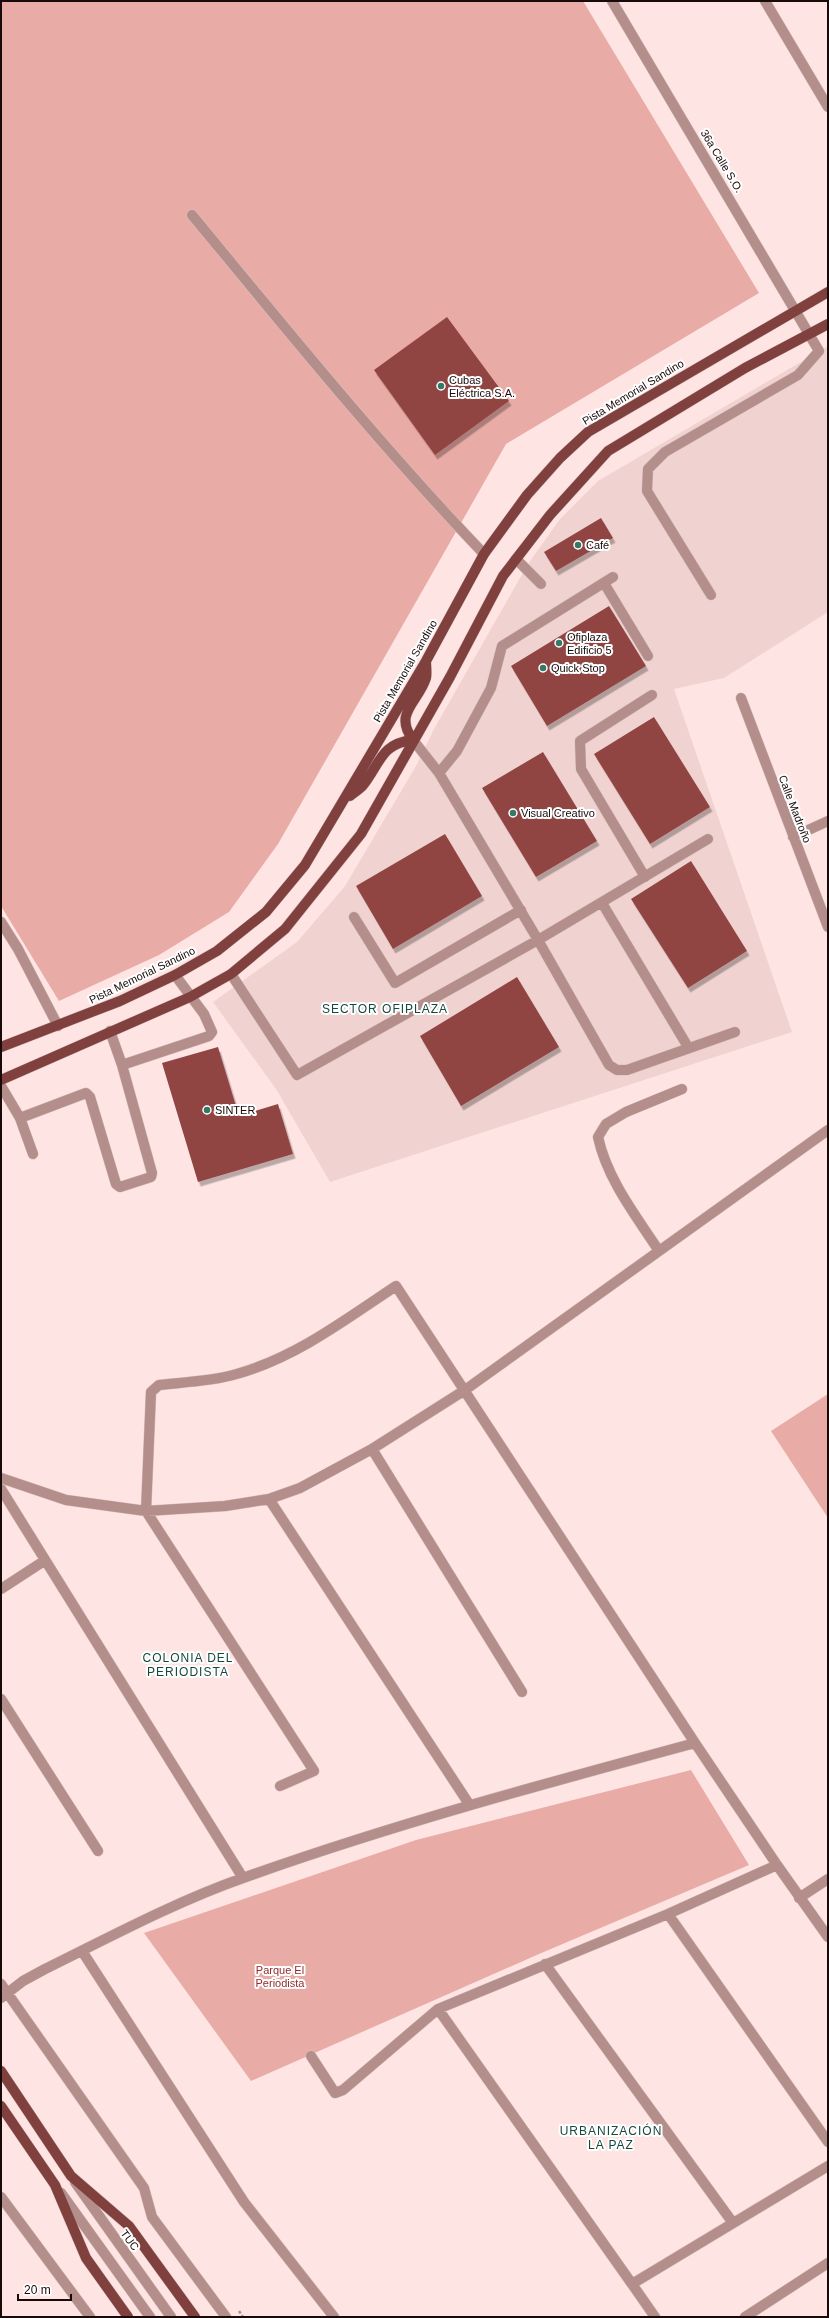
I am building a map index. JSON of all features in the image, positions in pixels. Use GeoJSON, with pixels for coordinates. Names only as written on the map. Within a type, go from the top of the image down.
{"type":"FeatureCollection","features":[{"type":"Feature","properties":{"kind":"main road","name":"Pista Memorial Sandino"},"geometry":{"type":"LineString","coordinates":[[1,1047],[120,1001],[175,975],[217,951],[266,912],[305,865],[426,661],[484,554],[527,495],[560,458],[588,432],[828,292]]}},
{"type":"Feature","properties":{"kind":"main road"},"geometry":{"type":"LineString","coordinates":[[1,1080],[190,997],[231,974],[285,929],[361,834],[450,677],[503,576],[550,515],[608,451],[745,368],[828,324]]}},
{"type":"Feature","properties":{"kind":"main road"},"geometry":{"type":"LineString","coordinates":[[413,740],[405,728],[404,719],[426,677],[426,661]]}},
{"type":"Feature","properties":{"kind":"main road"},"geometry":{"type":"LineString","coordinates":[[345,799],[363,785],[380,757],[389,749],[402,742],[413,740]]}},
{"type":"Feature","properties":{"kind":"main road"},"geometry":{"type":"LineString","coordinates":[[1,2071],[71,2176],[129,2226],[195,2317]]}},
{"type":"Feature","properties":{"kind":"main road"},"geometry":{"type":"LineString","coordinates":[[1,2106],[55,2184],[86,2258],[128,2317]]}},
{"type":"Feature","properties":{"kind":"street","name":"36a Calle S.O."},"geometry":{"type":"LineString","coordinates":[[612,1],[797,310],[819,351],[798,374],[665,452],[648,469],[647,491],[711,595]]}},
{"type":"Feature","properties":{"kind":"street"},"geometry":{"type":"LineString","coordinates":[[765,1],[828,107]]}},
{"type":"Feature","properties":{"kind":"street"},"geometry":{"type":"LineString","coordinates":[[192,215],[355,412],[426,492],[484,554]]}},
{"type":"Feature","properties":{"kind":"street"},"geometry":{"type":"LineString","coordinates":[[516,559],[541,584]]}},
{"type":"Feature","properties":{"kind":"street"},"geometry":{"type":"LineString","coordinates":[[439,773],[457,751],[491,688],[502,646],[613,577]]}},
{"type":"Feature","properties":{"kind":"street"},"geometry":{"type":"LineString","coordinates":[[604,583],[648,656]]}},
{"type":"Feature","properties":{"kind":"street"},"geometry":{"type":"LineString","coordinates":[[645,877],[581,769],[580,741],[652,696]]}},
{"type":"Feature","properties":{"kind":"street","name":"Calle Madroño"},"geometry":{"type":"LineString","coordinates":[[741,698],[828,927]]}},
{"type":"Feature","properties":{"kind":"street"},"geometry":{"type":"LineString","coordinates":[[413,740],[439,773],[521,910],[609,1064],[617,1070],[627,1070],[688,1047],[735,1032]]}},
{"type":"Feature","properties":{"kind":"street"},"geometry":{"type":"LineString","coordinates":[[793,837],[828,821]]}},
{"type":"Feature","properties":{"kind":"street"},"geometry":{"type":"LineString","coordinates":[[231,974],[297,1075],[538,940],[708,839]]}},
{"type":"Feature","properties":{"kind":"street"},"geometry":{"type":"LineString","coordinates":[[602,903],[688,1047]]}},
{"type":"Feature","properties":{"kind":"street"},"geometry":{"type":"LineString","coordinates":[[354,917],[395,983],[521,910]]}},
{"type":"Feature","properties":{"kind":"street"},"geometry":{"type":"LineString","coordinates":[[1,922],[18,949],[58,1026]]}},
{"type":"Feature","properties":{"kind":"street"},"geometry":{"type":"LineString","coordinates":[[122,1065],[209,1036],[212,1032],[204,1014],[175,975]]}},
{"type":"Feature","properties":{"kind":"street"},"geometry":{"type":"LineString","coordinates":[[20,1118],[86,1092],[90,1097],[116,1184],[120,1187],[151,1177],[152,1173],[122,1065],[110,1031]]}},
{"type":"Feature","properties":{"kind":"street"},"geometry":{"type":"LineString","coordinates":[[1,1086],[20,1118],[33,1154]]}},
{"type":"Feature","properties":{"kind":"street"},"geometry":{"type":"LineString","coordinates":[[659,1251],[620,1190],[602,1156],[598,1137],[606,1124],[626,1112],[682,1089]]}},
{"type":"Feature","properties":{"kind":"street"},"geometry":{"type":"LineString","coordinates":[[1,1478],[22,1487],[66,1500],[146,1511],[225,1506],[269,1499],[314,1482],[372,1449],[465,1390],[827,1130]]}},
{"type":"Feature","properties":{"kind":"street"},"geometry":{"type":"LineString","coordinates":[[280,1786],[314,1771],[146,1511],[151,1396],[153,1389],[159,1385],[224,1378],[262,1366],[308,1345],[396,1286],[695,1743],[798,1898],[828,1938]]}},
{"type":"Feature","properties":{"kind":"street"},"geometry":{"type":"LineString","coordinates":[[372,1449],[522,1692]]}},
{"type":"Feature","properties":{"kind":"street"},"geometry":{"type":"LineString","coordinates":[[10,1504],[10,1493],[15,1489],[22,1487]]}},
{"type":"Feature","properties":{"kind":"street"},"geometry":{"type":"LineString","coordinates":[[1,1489],[44,1561],[243,1878]]}},
{"type":"Feature","properties":{"kind":"street"},"geometry":{"type":"LineString","coordinates":[[269,1499],[469,1804]]}},
{"type":"Feature","properties":{"kind":"street"},"geometry":{"type":"LineString","coordinates":[[1,1589],[44,1561]]}},
{"type":"Feature","properties":{"kind":"street"},"geometry":{"type":"LineString","coordinates":[[1,1699],[98,1851]]}},
{"type":"Feature","properties":{"kind":"street"},"geometry":{"type":"LineString","coordinates":[[4,1996],[23,1980],[200,1895],[243,1878],[469,1804],[695,1743]]}},
{"type":"Feature","properties":{"kind":"street"},"geometry":{"type":"LineString","coordinates":[[311,2056],[335,2092],[343,2090],[438,2008],[668,1914],[777,1865]]}},
{"type":"Feature","properties":{"kind":"street"},"geometry":{"type":"LineString","coordinates":[[798,1898],[828,1879]]}},
{"type":"Feature","properties":{"kind":"street"},"geometry":{"type":"LineString","coordinates":[[668,1914],[828,2142]]}},
{"type":"Feature","properties":{"kind":"street"},"geometry":{"type":"LineString","coordinates":[[82,1951],[244,2202],[334,2317]]}},
{"type":"Feature","properties":{"kind":"street"},"geometry":{"type":"LineString","coordinates":[[545,1964],[733,2223]]}},
{"type":"Feature","properties":{"kind":"street"},"geometry":{"type":"LineString","coordinates":[[1,1984],[4,1996],[144,2188],[152,2217],[226,2317]]}},
{"type":"Feature","properties":{"kind":"street"},"geometry":{"type":"LineString","coordinates":[[438,2008],[655,2317]]}},
{"type":"Feature","properties":{"kind":"street"},"geometry":{"type":"LineString","coordinates":[[632,2284],[828,2166]]}},
{"type":"Feature","properties":{"kind":"street","name":"TUC"},"geometry":{"type":"LineString","coordinates":[[71,2176],[172,2317]]}},
{"type":"Feature","properties":{"kind":"street"},"geometry":{"type":"LineString","coordinates":[[55,2184],[150,2317]]}},
{"type":"Feature","properties":{"kind":"street"},"geometry":{"type":"LineString","coordinates":[[1,2197],[90,2317]]}},
{"type":"Feature","properties":{"kind":"street"},"geometry":{"type":"LineString","coordinates":[[745,2317],[828,2263]]}},
{"type":"Feature","properties":{"kind":"shaded area"},"geometry":{"type":"Polygon","coordinates":[[[828,346],[828,612],[724,678],[674,689],[792,1032],[330,1182],[276,1089],[213,1002],[297,942],[345,886],[416,766],[434,729],[528,564],[560,519],[598,481],[828,346]]]}},
{"type":"Feature","properties":{"kind":"green space"},"geometry":{"type":"Polygon","coordinates":[[[1,1],[583,1],[759,293],[506,444],[278,844],[229,912],[159,955],[59,1001],[1,906],[1,1]]]}},
{"type":"Feature","properties":{"kind":"green space"},"geometry":{"type":"Polygon","coordinates":[[[828,1394],[828,1518],[771,1431],[828,1394]]]}},
{"type":"Feature","properties":{"kind":"green space","name":"Parque El Periodista"},"geometry":{"type":"Polygon","coordinates":[[[691,1770],[749,1865],[539,1954],[251,2081],[144,1933],[416,1840],[691,1770]]]}},
{"type":"Feature","properties":{"kind":"building","name":"Cubas Eléctrica S.A."},"geometry":{"type":"Polygon","coordinates":[[[447,317],[509,401],[435,455],[374,370],[447,317]]]}},
{"type":"Feature","properties":{"kind":"building","name":"Café"},"geometry":{"type":"Polygon","coordinates":[[[601,518],[613,538],[556,571],[544,552],[601,518]]]}},
{"type":"Feature","properties":{"kind":"building"},"geometry":{"type":"Polygon","coordinates":[[[609,606],[646,666],[547,726],[511,666],[609,606]]]}},
{"type":"Feature","properties":{"kind":"building"},"geometry":{"type":"Polygon","coordinates":[[[654,717],[710,807],[650,844],[594,754],[654,717]]]}},
{"type":"Feature","properties":{"kind":"building"},"geometry":{"type":"Polygon","coordinates":[[[543,752],[597,841],[536,877],[482,788],[543,752]]]}},
{"type":"Feature","properties":{"kind":"building"},"geometry":{"type":"Polygon","coordinates":[[[445,834],[482,896],[393,949],[356,886],[445,834]]]}},
{"type":"Feature","properties":{"kind":"building"},"geometry":{"type":"Polygon","coordinates":[[[691,861],[747,951],[688,988],[631,899],[691,861]]]}},
{"type":"Feature","properties":{"kind":"building"},"geometry":{"type":"Polygon","coordinates":[[[517,977],[559,1047],[461,1106],[420,1036],[517,977]]]}},
{"type":"Feature","properties":{"kind":"building","name":"SINTER"},"geometry":{"type":"Polygon","coordinates":[[[218,1047],[239,1116],[278,1104],[293,1154],[198,1182],[162,1063],[218,1047]]]}},
{"type":"Feature","properties":{"kind":"place","name":"Cubas Eléctrica S.A."},"geometry":{"type":"Point","coordinates":[441,386]}},
{"type":"Feature","properties":{"kind":"place","name":"Café"},"geometry":{"type":"Point","coordinates":[578,545]}},
{"type":"Feature","properties":{"kind":"place","name":"Ofiplaza Edificio 5"},"geometry":{"type":"Point","coordinates":[559,643]}},
{"type":"Feature","properties":{"kind":"place","name":"Quick Stop"},"geometry":{"type":"Point","coordinates":[543,668]}},
{"type":"Feature","properties":{"kind":"place","name":"Visual Creativo"},"geometry":{"type":"Point","coordinates":[513,813]}},
{"type":"Feature","properties":{"kind":"place","name":"SINTER"},"geometry":{"type":"Point","coordinates":[207,1110]}},
{"type":"Feature","properties":{"kind":"district","name":"SECTOR OFIPLAZA"},"geometry":{"type":"Point","coordinates":[385,1009]}},
{"type":"Feature","properties":{"kind":"district","name":"COLONIA DEL PERIODISTA"},"geometry":{"type":"Point","coordinates":[188,1665]}},
{"type":"Feature","properties":{"kind":"district","name":"URBANIZACIÓN LA PAZ"},"geometry":{"type":"Point","coordinates":[611,2138]}}]}
